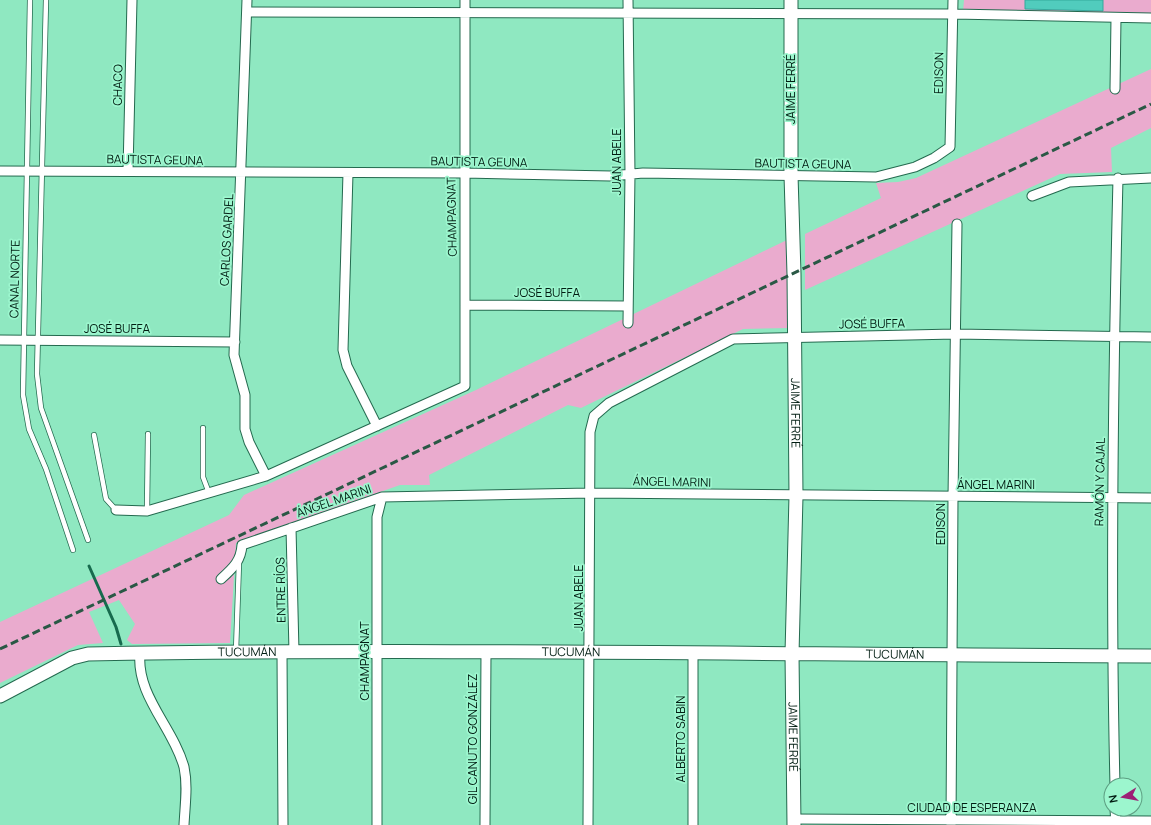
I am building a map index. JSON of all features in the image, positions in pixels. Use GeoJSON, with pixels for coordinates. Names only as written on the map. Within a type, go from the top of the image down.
{"type":"FeatureCollection","features":[{"type":"Feature","properties":{"kind":"street","name":"CHACO"},"geometry":{"type":"LineString","coordinates":[[128,171],[132,0]]}},
{"type":"Feature","properties":{"kind":"street","name":"CARLOS GARDEL"},"geometry":{"type":"LineString","coordinates":[[247,0],[242,174],[234,355],[245,395],[245,429],[249,442],[266,476]]}},
{"type":"Feature","properties":{"kind":"street","name":"CHAMPAGNAT"},"geometry":{"type":"LineString","coordinates":[[378,426],[465,386],[465,0]]}},
{"type":"Feature","properties":{"kind":"street","name":"JUAN ABELE"},"geometry":{"type":"LineString","coordinates":[[628,0],[630,174],[628,323]]}},
{"type":"Feature","properties":{"kind":"street","name":"JAIME FERRÉ"},"geometry":{"type":"LineString","coordinates":[[791,0],[791,175],[795,337],[796,496],[792,654],[794,822]]}},
{"type":"Feature","properties":{"kind":"street","name":"EDISON"},"geometry":{"type":"LineString","coordinates":[[950,146],[953,0]]}},
{"type":"Feature","properties":{"kind":"street"},"geometry":{"type":"LineString","coordinates":[[247,12],[953,14],[1151,18]]}},
{"type":"Feature","properties":{"kind":"street"},"geometry":{"type":"LineString","coordinates":[[1115,90],[1116,18]]}},
{"type":"Feature","properties":{"kind":"street","name":"BAUTISTA GEUNA"},"geometry":{"type":"LineString","coordinates":[[0,172],[128,171],[242,174],[464,173],[611,176],[630,174],[876,177],[915,167],[934,158],[950,146]]}},
{"type":"Feature","properties":{"kind":"street"},"geometry":{"type":"LineString","coordinates":[[116,510],[148,511],[266,476],[378,426],[347,366],[343,350],[348,173]]}},
{"type":"Feature","properties":{"kind":"street"},"geometry":{"type":"LineString","coordinates":[[1032,196],[1069,182],[1118,178],[1151,178]]}},
{"type":"Feature","properties":{"kind":"street","name":"RAMÓN Y CAJAL"},"geometry":{"type":"LineString","coordinates":[[1115,777],[1112,656],[1112,498],[1118,178]]}},
{"type":"Feature","properties":{"kind":"street","name":"EDISON"},"geometry":{"type":"LineString","coordinates":[[951,823],[953,497],[957,224]]}},
{"type":"Feature","properties":{"kind":"street","name":"JOSÉ BUFFA"},"geometry":{"type":"LineString","coordinates":[[465,305],[628,306]]}},
{"type":"Feature","properties":{"kind":"street","name":"JOSÉ BUFFA"},"geometry":{"type":"LineString","coordinates":[[609,403],[733,339],[956,334],[1151,337]]}},
{"type":"Feature","properties":{"kind":"street","name":"JOSÉ BUFFA"},"geometry":{"type":"LineString","coordinates":[[0,340],[235,342]]}},
{"type":"Feature","properties":{"kind":"street","name":"JUAN ABELE"},"geometry":{"type":"LineString","coordinates":[[588,825],[591,652],[590,432],[594,416],[609,403]]}},
{"type":"Feature","properties":{"kind":"street","name":"ÁNGEL MARINI"},"geometry":{"type":"LineString","coordinates":[[222,579],[234,567],[241,556],[242,545],[382,497],[591,493],[1151,498]]}},
{"type":"Feature","properties":{"kind":"street","name":"CHAMPAGNAT"},"geometry":{"type":"LineString","coordinates":[[377,825],[377,517],[382,497]]}},
{"type":"Feature","properties":{"kind":"street","name":"ENTRE RÍOS"},"geometry":{"type":"LineString","coordinates":[[283,825],[291,528]]}},
{"type":"Feature","properties":{"kind":"street","name":"TUCUMÁN"},"geometry":{"type":"LineString","coordinates":[[0,696],[72,658],[88,654],[236,652],[591,652],[1151,656]]}},
{"type":"Feature","properties":{"kind":"street","name":"GIL CANUTO GONZÁLEZ"},"geometry":{"type":"LineString","coordinates":[[485,825],[486,652]]}},
{"type":"Feature","properties":{"kind":"street"},"geometry":{"type":"LineString","coordinates":[[140,653],[139,666],[143,684],[176,745],[183,766],[187,784],[184,825]]}},
{"type":"Feature","properties":{"kind":"street","name":"ALBERTO SABIN"},"geometry":{"type":"LineString","coordinates":[[693,653],[693,825]]}},
{"type":"Feature","properties":{"kind":"street","name":"CIUDAD DE ESPERANZA"},"geometry":{"type":"LineString","coordinates":[[794,822],[951,823],[1151,821]]}},
{"type":"Feature","properties":{"kind":"lane","name":"CANAL NORTE"},"geometry":{"type":"LineString","coordinates":[[30,0],[24,395],[29,429],[46,469],[73,550]]}},
{"type":"Feature","properties":{"kind":"lane","name":"CANAL NORTE"},"geometry":{"type":"LineString","coordinates":[[46,0],[37,374],[41,408],[88,540]]}},
{"type":"Feature","properties":{"kind":"lane"},"geometry":{"type":"LineString","coordinates":[[203,428],[204,477],[209,493]]}},
{"type":"Feature","properties":{"kind":"lane"},"geometry":{"type":"LineString","coordinates":[[148,434],[148,511]]}},
{"type":"Feature","properties":{"kind":"lane"},"geometry":{"type":"LineString","coordinates":[[94,435],[106,499],[116,510]]}},
{"type":"Feature","properties":{"kind":"lane"},"geometry":{"type":"LineString","coordinates":[[236,652],[240,569],[238,561]]}},
{"type":"Feature","properties":{"kind":"shaded area"},"geometry":{"type":"Polygon","coordinates":[[[964,0],[1151,0],[1151,14],[963,12],[964,0]]]}},
{"type":"Feature","properties":{"kind":"shaded area"},"geometry":{"type":"Polygon","coordinates":[[[1151,69],[1151,128],[1111,148],[1112,172],[1060,174],[805,290],[805,234],[881,198],[876,183],[898,182],[916,178],[1151,69]]]}},
{"type":"Feature","properties":{"kind":"shaded area"},"geometry":{"type":"Polygon","coordinates":[[[787,240],[790,328],[743,329],[581,408],[568,405],[429,475],[430,485],[400,485],[236,543],[230,643],[132,644],[127,640],[135,624],[119,600],[89,612],[103,643],[78,645],[0,683],[0,622],[229,515],[244,495],[476,390],[787,240]]]}},
{"type":"Feature","properties":{"kind":"building"},"geometry":{"type":"Polygon","coordinates":[[[1025,0],[1103,0],[1103,11],[1025,9],[1025,0]]]}},
{"type":"Feature","properties":{"kind":"waterway","name":"CANAL NORTE"},"geometry":{"type":"LineString","coordinates":[[89,566],[116,627],[121,644]]}},
{"type":"Feature","properties":{"kind":"railway"},"geometry":{"type":"LineString","coordinates":[[0,649],[1151,104]]}}]}
